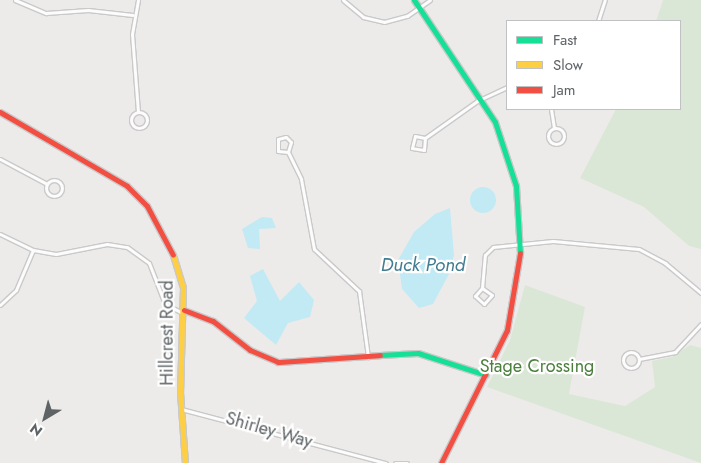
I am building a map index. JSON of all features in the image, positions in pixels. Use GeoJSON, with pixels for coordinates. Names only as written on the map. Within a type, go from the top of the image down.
{"type":"FeatureCollection","features":[{"type":"Feature","properties":{"kind":"street"},"geometry":{"type":"LineString","coordinates":[[15,0],[46,13],[88,10],[133,15]]}},
{"type":"Feature","properties":{"kind":"street"},"geometry":{"type":"LineString","coordinates":[[138,0],[133,15],[138,112],[131,121],[140,128],[147,121],[138,112]]}},
{"type":"Feature","properties":{"kind":"street"},"geometry":{"type":"LineString","coordinates":[[343,0],[377,21],[400,19],[430,0]]}},
{"type":"Feature","properties":{"kind":"street"},"geometry":{"type":"LineString","coordinates":[[414,0],[482,99],[508,156],[522,243],[513,311],[486,375],[441,463]]}},
{"type":"Feature","properties":{"kind":"street"},"geometry":{"type":"LineString","coordinates":[[598,20],[605,0]]}},
{"type":"Feature","properties":{"kind":"street"},"geometry":{"type":"LineString","coordinates":[[425,138],[424,150],[412,148],[415,136],[425,138],[482,99],[506,87]]}},
{"type":"Feature","properties":{"kind":"street"},"geometry":{"type":"LineString","coordinates":[[551,110],[554,128],[549,136],[558,143],[564,134],[554,128]]}},
{"type":"Feature","properties":{"kind":"street","name":"Hillcrest Road"},"geometry":{"type":"LineString","coordinates":[[0,112],[137,194],[177,261],[184,312],[181,409],[185,463]]}},
{"type":"Feature","properties":{"kind":"street"},"geometry":{"type":"LineString","coordinates":[[288,152],[276,149],[278,139],[290,140],[288,152],[301,179],[314,248],[353,281],[360,295],[368,357]]}},
{"type":"Feature","properties":{"kind":"street"},"geometry":{"type":"LineString","coordinates":[[0,159],[46,184],[51,195],[60,192],[58,181],[46,184]]}},
{"type":"Feature","properties":{"kind":"street"},"geometry":{"type":"LineString","coordinates":[[0,234],[32,250],[63,254],[107,244],[127,247],[149,263],[165,304],[213,321],[271,361],[300,364],[368,357],[427,354],[486,375]]}},
{"type":"Feature","properties":{"kind":"street"},"geometry":{"type":"LineString","coordinates":[[482,288],[492,295],[484,304],[476,299],[482,288],[487,251],[499,244],[522,243],[632,247],[665,262],[701,292]]}},
{"type":"Feature","properties":{"kind":"street"},"geometry":{"type":"LineString","coordinates":[[0,305],[16,290],[32,250]]}},
{"type":"Feature","properties":{"kind":"street"},"geometry":{"type":"LineString","coordinates":[[639,359],[630,352],[624,361],[633,367],[639,359],[675,352],[701,324]]}},
{"type":"Feature","properties":{"kind":"street","name":"Shirley Way"},"geometry":{"type":"LineString","coordinates":[[181,409],[386,463]]}},
{"type":"Feature","properties":{"kind":"street"},"geometry":{"type":"LineString","coordinates":[[395,463],[407,463]]}},
{"type":"Feature","properties":{"kind":"green space"},"geometry":{"type":"Polygon","coordinates":[[[663,0],[701,0],[701,249],[689,246],[644,207],[580,178],[615,110],[681,110],[681,20],[656,20],[663,0]]]}},
{"type":"Feature","properties":{"kind":"green space","name":"Stage Crossing"},"geometry":{"type":"Polygon","coordinates":[[[525,285],[585,307],[569,394],[625,406],[655,387],[652,361],[672,357],[690,345],[701,348],[701,463],[487,387],[510,340],[525,285]]]}},
{"type":"Feature","properties":{"kind":"water"},"geometry":{"type":"Polygon","coordinates":[[[483,187],[492,191],[496,200],[492,209],[483,213],[474,209],[470,200],[474,191],[483,187]]]}},
{"type":"Feature","properties":{"kind":"water","name":"Duck Pond"},"geometry":{"type":"Polygon","coordinates":[[[450,208],[454,255],[449,274],[433,304],[419,308],[402,289],[398,260],[414,232],[435,214],[450,208]]]}},
{"type":"Feature","properties":{"kind":"water"},"geometry":{"type":"Polygon","coordinates":[[[262,217],[272,218],[276,228],[259,229],[260,249],[248,248],[242,229],[262,217]]]}},
{"type":"Feature","properties":{"kind":"water"},"geometry":{"type":"Polygon","coordinates":[[[263,269],[280,301],[299,282],[314,300],[310,317],[288,323],[276,345],[244,318],[257,301],[250,276],[263,269]]]}},
{"type":"Feature","properties":{"kind":"traffic: fast"},"geometry":{"type":"LineString","coordinates":[[414,0],[495,122],[516,186],[520,253]]}},
{"type":"Feature","properties":{"kind":"traffic: fast"},"geometry":{"type":"LineString","coordinates":[[380,355],[418,353],[486,375]]}},
{"type":"Feature","properties":{"kind":"traffic: slow"},"geometry":{"type":"LineString","coordinates":[[173,255],[183,287],[180,392],[185,463]]}},
{"type":"Feature","properties":{"kind":"traffic: jam"},"geometry":{"type":"LineString","coordinates":[[0,112],[127,186],[147,206],[173,255]]}},
{"type":"Feature","properties":{"kind":"traffic: jam"},"geometry":{"type":"LineString","coordinates":[[441,463],[507,330],[520,253]]}},
{"type":"Feature","properties":{"kind":"traffic: jam"},"geometry":{"type":"LineString","coordinates":[[184,310],[213,321],[250,350],[278,362],[380,355]]}}]}
